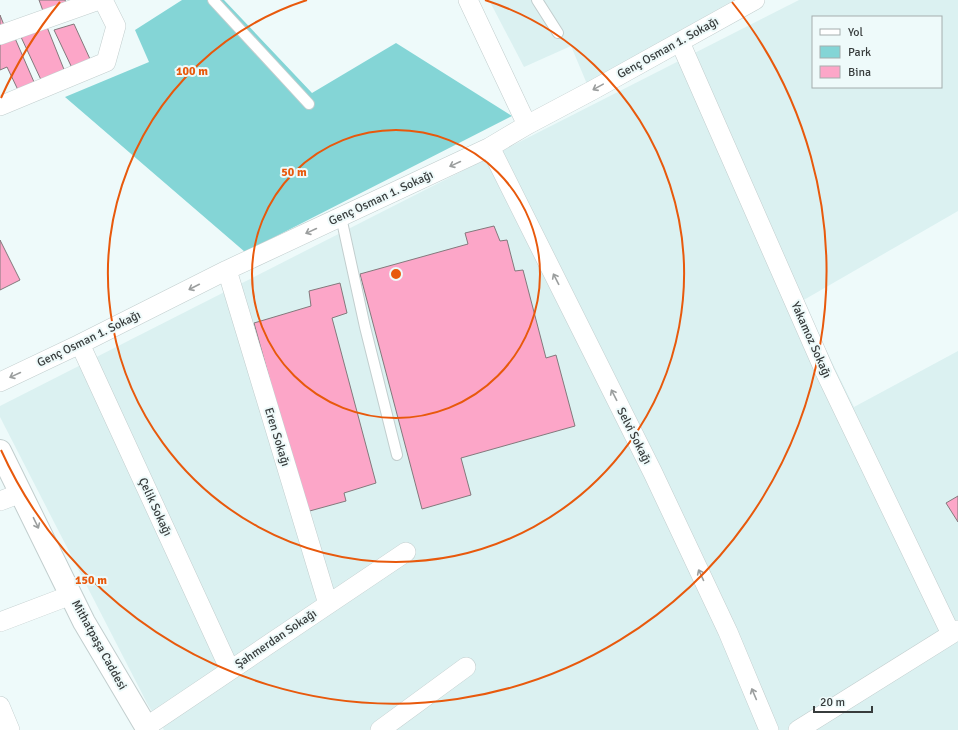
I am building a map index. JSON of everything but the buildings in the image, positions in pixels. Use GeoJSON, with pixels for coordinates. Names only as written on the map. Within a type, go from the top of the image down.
{"type":"FeatureCollection","features":[{"type":"Feature","properties":{"kind":"main road","name":"Mithatpaşa Caddesi"},"geometry":{"type":"LineString","coordinates":[[0,451],[84,622],[147,728]]}},
{"type":"Feature","properties":{"kind":"street"},"geometry":{"type":"LineString","coordinates":[[0,35],[99,0]]}},
{"type":"Feature","properties":{"kind":"street"},"geometry":{"type":"LineString","coordinates":[[0,106],[106,62],[116,26],[104,0]]}},
{"type":"Feature","properties":{"kind":"street"},"geometry":{"type":"LineString","coordinates":[[468,0],[527,125]]}},
{"type":"Feature","properties":{"kind":"street","name":"Genç Osman 1. Sokağı"},"geometry":{"type":"LineString","coordinates":[[0,382],[80,344],[227,270],[490,147],[527,125],[755,0]]}},
{"type":"Feature","properties":{"kind":"street","name":"Yakamoz Sokağı"},"geometry":{"type":"LineString","coordinates":[[680,42],[825,372],[955,632],[798,730]]}},
{"type":"Feature","properties":{"kind":"street","name":"Selvi Sokağı"},"geometry":{"type":"LineString","coordinates":[[490,147],[653,473],[728,632],[769,730]]}},
{"type":"Feature","properties":{"kind":"street","name":"Eren Sokağı"},"geometry":{"type":"LineString","coordinates":[[227,270],[328,604]]}},
{"type":"Feature","properties":{"kind":"street","name":"Çelik Sokağı"},"geometry":{"type":"LineString","coordinates":[[80,344],[230,670]]}},
{"type":"Feature","properties":{"kind":"street"},"geometry":{"type":"LineString","coordinates":[[0,501],[21,493]]}},
{"type":"Feature","properties":{"kind":"street","name":"Şahmerdan Sokağı"},"geometry":{"type":"LineString","coordinates":[[147,728],[230,670],[406,552]]}},
{"type":"Feature","properties":{"kind":"street"},"geometry":{"type":"LineString","coordinates":[[0,622],[71,595]]}},
{"type":"Feature","properties":{"kind":"street"},"geometry":{"type":"LineString","coordinates":[[380,730],[466,667]]}},
{"type":"Feature","properties":{"kind":"street"},"geometry":{"type":"LineString","coordinates":[[0,706],[6,729]]}},
{"type":"Feature","properties":{"kind":"lane"},"geometry":{"type":"LineString","coordinates":[[213,0],[309,104]]}},
{"type":"Feature","properties":{"kind":"lane"},"geometry":{"type":"LineString","coordinates":[[537,0],[558,32]]}},
{"type":"Feature","properties":{"kind":"lane"},"geometry":{"type":"LineString","coordinates":[[341,217],[365,327],[397,455]]}},
{"type":"Feature","properties":{"kind":"shaded area"},"geometry":{"type":"Polygon","coordinates":[[[489,0],[734,0],[587,84],[571,46],[524,67],[489,0]]]}},
{"type":"Feature","properties":{"kind":"shaded area"},"geometry":{"type":"Polygon","coordinates":[[[799,0],[958,0],[958,211],[802,301],[854,407],[958,351],[958,730],[164,730],[148,705],[0,417],[0,406],[799,0]]]}},
{"type":"Feature","properties":{"kind":"green space"},"geometry":{"type":"Polygon","coordinates":[[[182,0],[224,0],[312,93],[396,43],[512,116],[245,252],[65,97],[149,62],[135,30],[182,0]]]}}]}
